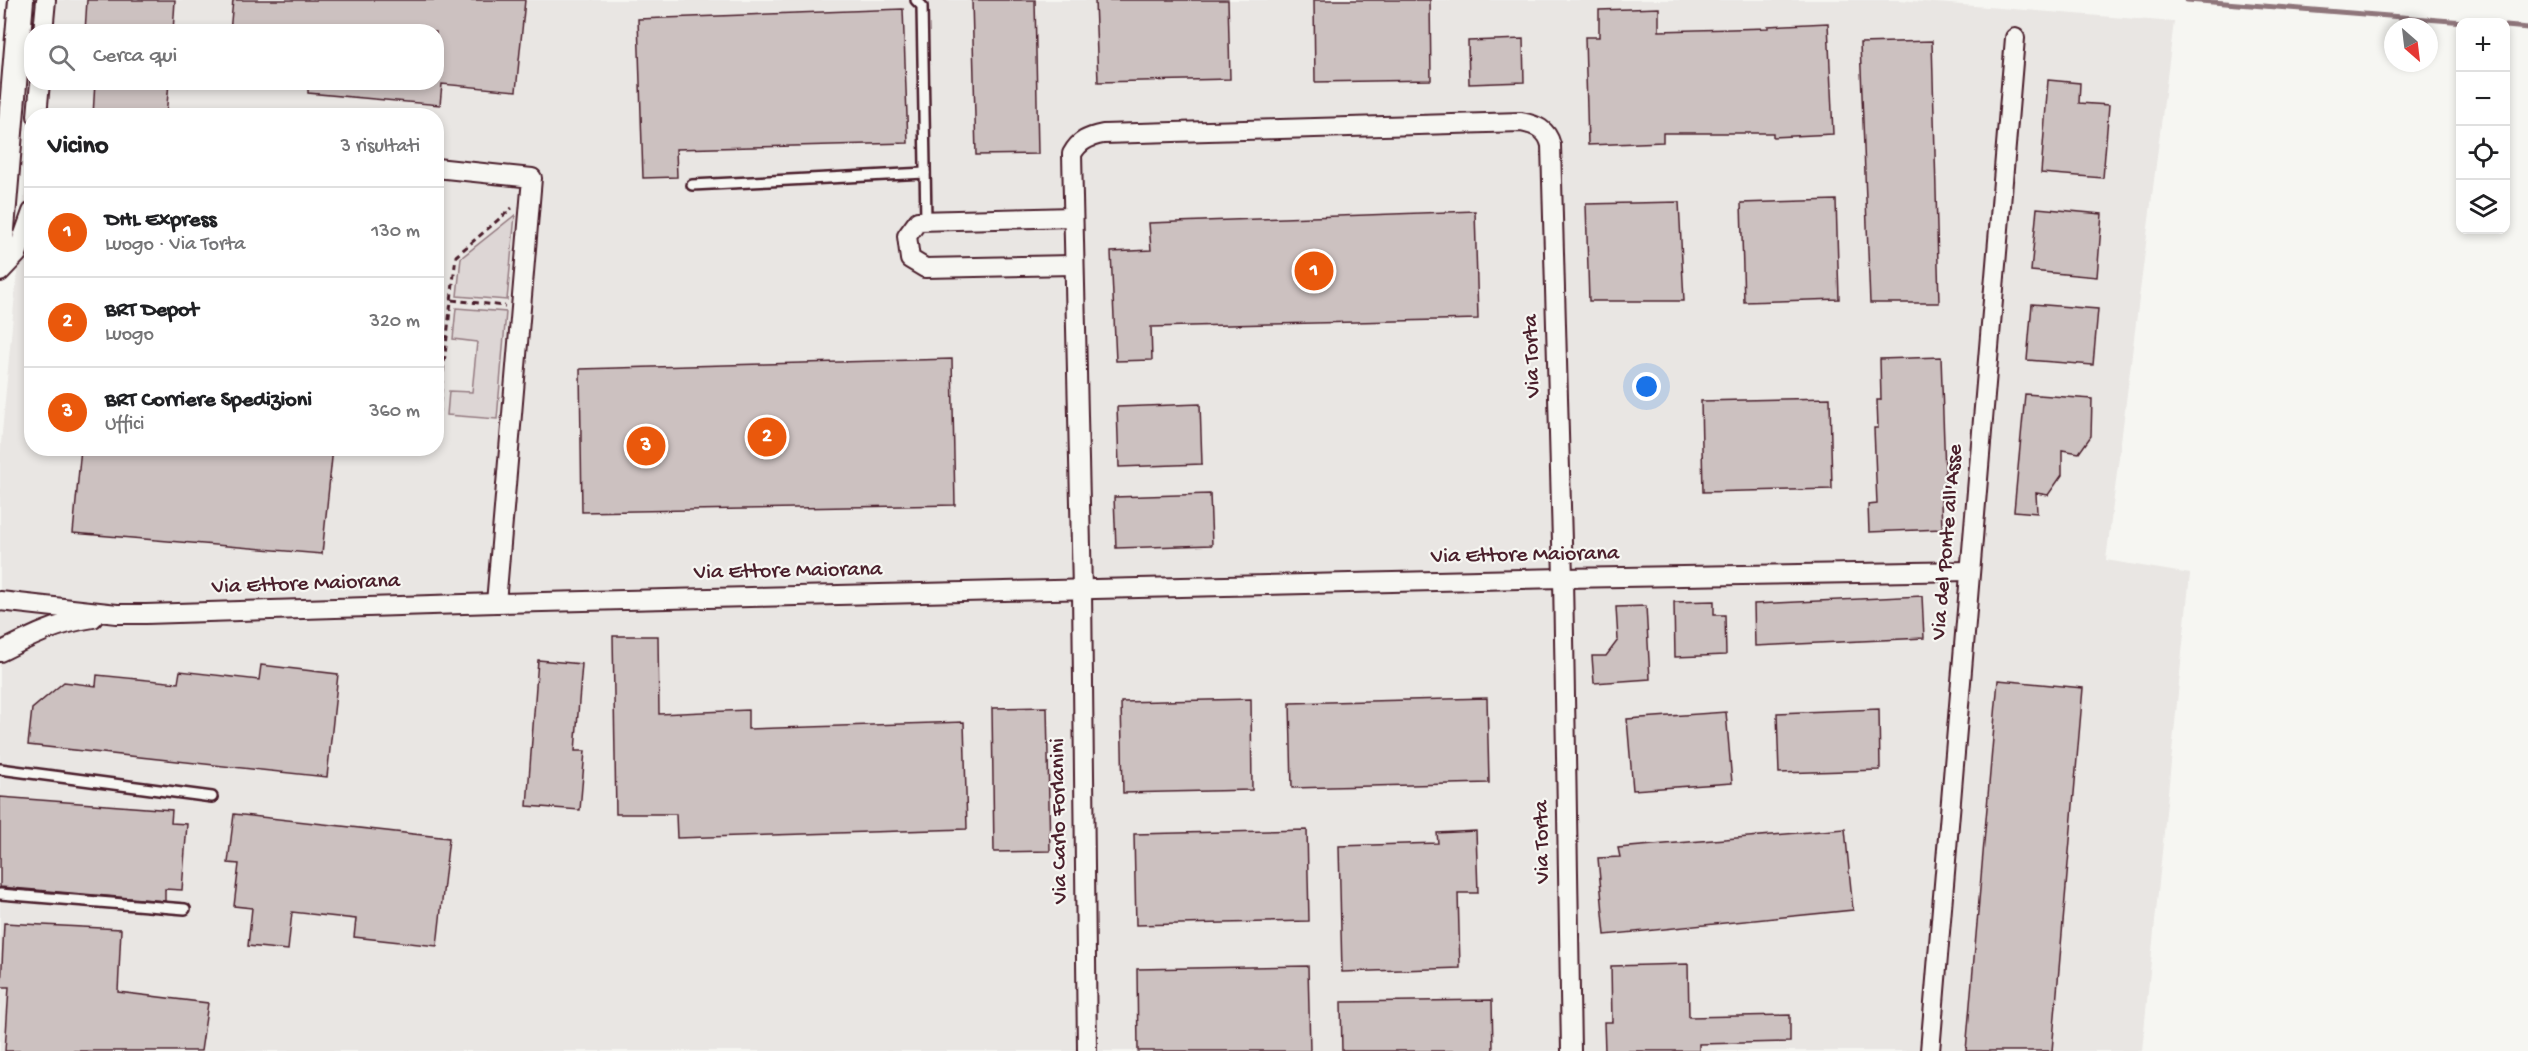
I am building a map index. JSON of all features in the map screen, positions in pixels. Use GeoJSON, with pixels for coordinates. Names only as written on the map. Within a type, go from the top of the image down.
{"type":"FeatureCollection","features":[{"type":"Feature","properties":{"kind":"street"},"geometry":{"type":"LineString","coordinates":[[0,254],[21,0]]}},
{"type":"Feature","properties":{"kind":"street"},"geometry":{"type":"LineString","coordinates":[[44,24],[46,0]]}},
{"type":"Feature","properties":{"kind":"street","name":"Via del Ponte all'Asse"},"geometry":{"type":"LineString","coordinates":[[1930,1051],[2015,38]]}},
{"type":"Feature","properties":{"kind":"street"},"geometry":{"type":"LineString","coordinates":[[38,108],[39,90]]}},
{"type":"Feature","properties":{"kind":"street","name":"Via Torta"},"geometry":{"type":"LineString","coordinates":[[1072,217],[1072,154],[1080,143],[1103,134],[1509,123],[1529,123],[1545,131],[1551,145],[1563,578],[1571,1051]]}},
{"type":"Feature","properties":{"kind":"street"},"geometry":{"type":"LineString","coordinates":[[444,169],[532,178],[496,603]]}},
{"type":"Feature","properties":{"kind":"street"},"geometry":{"type":"LineString","coordinates":[[1073,265],[925,268],[910,259],[906,236],[918,221],[926,220],[1072,217],[1082,590]]}},
{"type":"Feature","properties":{"kind":"street"},"geometry":{"type":"LineString","coordinates":[[0,272],[17,255],[24,235]]}},
{"type":"Feature","properties":{"kind":"street","name":"Via Ettore Maiorana"},"geometry":{"type":"LineString","coordinates":[[0,652],[45,629],[63,623],[117,614],[1563,578],[1970,571]]}},
{"type":"Feature","properties":{"kind":"street","name":"Via Carlo Forlanini"},"geometry":{"type":"LineString","coordinates":[[1082,590],[1087,1051]]}},
{"type":"Feature","properties":{"kind":"street","name":"Via Ettore Maiorana"},"geometry":{"type":"LineString","coordinates":[[0,601],[117,614]]}},
{"type":"Feature","properties":{"kind":"lane"},"geometry":{"type":"LineString","coordinates":[[916,0],[922,6],[926,220]]}},
{"type":"Feature","properties":{"kind":"lane"},"geometry":{"type":"LineString","coordinates":[[692,185],[925,173]]}},
{"type":"Feature","properties":{"kind":"lane"},"geometry":{"type":"LineString","coordinates":[[0,769],[212,797]]}},
{"type":"Feature","properties":{"kind":"lane"},"geometry":{"type":"LineString","coordinates":[[0,894],[185,909]]}},
{"type":"Feature","properties":{"kind":"path"},"geometry":{"type":"LineString","coordinates":[[444,363],[456,256],[531,192]]}},
{"type":"Feature","properties":{"kind":"path"},"geometry":{"type":"LineString","coordinates":[[451,300],[521,307]]}},
{"type":"Feature","properties":{"kind":"shaded area"},"geometry":{"type":"Polygon","coordinates":[[[43,0],[1899,0],[2174,22],[2106,560],[2190,574],[2142,1051],[0,1051],[0,454],[24,198],[24,456],[444,456],[444,108],[33,108],[34,90],[444,90],[444,24],[41,24],[43,0]]]}},
{"type":"Feature","properties":{"kind":"shaded area"},"geometry":{"type":"Polygon","coordinates":[[[515,215],[507,300],[457,296],[461,258],[515,215]]]}},
{"type":"Feature","properties":{"kind":"shaded area"},"geometry":{"type":"Polygon","coordinates":[[[456,308],[506,312],[497,419],[447,415],[449,391],[472,392],[477,342],[453,339],[456,308]]]}},
{"type":"Feature","properties":{"kind":"building"},"geometry":{"type":"Polygon","coordinates":[[[87,0],[175,0],[174,24],[86,24],[87,0]]]}},
{"type":"Feature","properties":{"kind":"building"},"geometry":{"type":"Polygon","coordinates":[[[233,0],[525,0],[516,91],[444,84],[444,24],[231,24],[233,0]]]}},
{"type":"Feature","properties":{"kind":"building"},"geometry":{"type":"Polygon","coordinates":[[[972,0],[1035,0],[1038,154],[976,155],[972,0]]]}},
{"type":"Feature","properties":{"kind":"building"},"geometry":{"type":"Polygon","coordinates":[[[1095,0],[1228,0],[1230,79],[1098,82],[1095,0]]]}},
{"type":"Feature","properties":{"kind":"building"},"geometry":{"type":"Polygon","coordinates":[[[1314,0],[1430,0],[1431,80],[1315,82],[1314,0]]]}},
{"type":"Feature","properties":{"kind":"building"},"geometry":{"type":"Polygon","coordinates":[[[1659,8],[1659,31],[1768,28],[1768,26],[1828,23],[1833,134],[1773,137],[1773,133],[1663,133],[1663,142],[1588,145],[1585,37],[1599,37],[1599,10],[1659,8]]]}},
{"type":"Feature","properties":{"kind":"building"},"geometry":{"type":"Polygon","coordinates":[[[903,9],[908,143],[676,149],[677,177],[643,178],[638,19],[903,9]]]}},
{"type":"Feature","properties":{"kind":"building"},"geometry":{"type":"Polygon","coordinates":[[[1523,39],[1524,82],[1469,84],[1468,41],[1523,39]]]}},
{"type":"Feature","properties":{"kind":"building"},"geometry":{"type":"Polygon","coordinates":[[[1932,41],[1939,303],[1870,303],[1860,43],[1932,41]]]}},
{"type":"Feature","properties":{"kind":"building"},"geometry":{"type":"Polygon","coordinates":[[[2048,80],[2080,83],[2079,103],[2109,105],[2103,178],[2041,173],[2048,80]]]}},
{"type":"Feature","properties":{"kind":"building"},"geometry":{"type":"Polygon","coordinates":[[[95,90],[168,90],[167,108],[93,108],[95,90]]]}},
{"type":"Feature","properties":{"kind":"building"},"geometry":{"type":"Polygon","coordinates":[[[308,90],[441,90],[440,105],[308,93],[308,90]]]}},
{"type":"Feature","properties":{"kind":"building"},"geometry":{"type":"Polygon","coordinates":[[[1836,200],[1839,299],[1744,302],[1741,203],[1836,200]]]}},
{"type":"Feature","properties":{"kind":"building"},"geometry":{"type":"Polygon","coordinates":[[[1679,202],[1684,301],[1589,301],[1586,204],[1679,202]]]}},
{"type":"Feature","properties":{"kind":"building"},"geometry":{"type":"Polygon","coordinates":[[[2037,208],[2102,214],[2097,277],[2031,271],[2037,208]]]}},
{"type":"Feature","properties":{"kind":"building"},"geometry":{"type":"Polygon","coordinates":[[[1475,211],[1478,319],[1151,327],[1152,360],[1116,361],[1111,252],[1151,250],[1149,223],[1475,211]]]}},
{"type":"Feature","properties":{"kind":"building"},"geometry":{"type":"Polygon","coordinates":[[[2032,304],[2098,309],[2093,365],[2027,360],[2032,304]]]}},
{"type":"Feature","properties":{"kind":"building"},"geometry":{"type":"Polygon","coordinates":[[[1941,357],[1946,501],[1941,501],[1942,529],[1869,532],[1868,505],[1877,504],[1874,428],[1878,428],[1877,400],[1881,400],[1880,359],[1941,357]]]}},
{"type":"Feature","properties":{"kind":"building"},"geometry":{"type":"Polygon","coordinates":[[[952,359],[955,505],[582,512],[580,369],[952,359]]]}},
{"type":"Feature","properties":{"kind":"building"},"geometry":{"type":"Polygon","coordinates":[[[2025,394],[2092,399],[2091,436],[2079,453],[2062,450],[2062,475],[2048,495],[2036,493],[2037,513],[2014,511],[2025,394]]]}},
{"type":"Feature","properties":{"kind":"building"},"geometry":{"type":"Polygon","coordinates":[[[1830,398],[1832,489],[1703,492],[1701,401],[1830,398]]]}},
{"type":"Feature","properties":{"kind":"building"},"geometry":{"type":"Polygon","coordinates":[[[1200,404],[1202,464],[1119,467],[1117,407],[1200,404]]]}},
{"type":"Feature","properties":{"kind":"building"},"geometry":{"type":"Polygon","coordinates":[[[80,456],[332,456],[322,554],[73,533],[80,456]]]}},
{"type":"Feature","properties":{"kind":"building"},"geometry":{"type":"Polygon","coordinates":[[[1210,494],[1212,545],[1116,548],[1114,497],[1210,494]]]}},
{"type":"Feature","properties":{"kind":"building"},"geometry":{"type":"Polygon","coordinates":[[[1922,596],[1924,638],[1755,646],[1754,604],[1922,596]]]}},
{"type":"Feature","properties":{"kind":"building"},"geometry":{"type":"Polygon","coordinates":[[[1714,601],[1714,615],[1725,615],[1726,655],[1675,657],[1674,602],[1714,601]]]}},
{"type":"Feature","properties":{"kind":"building"},"geometry":{"type":"Polygon","coordinates":[[[1646,606],[1650,679],[1594,683],[1592,656],[1606,656],[1618,640],[1616,607],[1646,606]]]}},
{"type":"Feature","properties":{"kind":"building"},"geometry":{"type":"Polygon","coordinates":[[[613,636],[658,636],[659,714],[748,710],[748,729],[964,722],[967,829],[677,838],[676,814],[616,814],[613,636]]]}},
{"type":"Feature","properties":{"kind":"building"},"geometry":{"type":"Polygon","coordinates":[[[538,660],[582,664],[575,751],[585,751],[580,810],[527,806],[538,660]]]}},
{"type":"Feature","properties":{"kind":"building"},"geometry":{"type":"Polygon","coordinates":[[[261,665],[338,674],[327,777],[28,745],[32,709],[64,682],[96,686],[97,675],[178,683],[180,671],[259,680],[261,665]]]}},
{"type":"Feature","properties":{"kind":"building"},"geometry":{"type":"Polygon","coordinates":[[[1998,680],[2083,688],[2052,1051],[1966,1051],[1998,680]]]}},
{"type":"Feature","properties":{"kind":"building"},"geometry":{"type":"Polygon","coordinates":[[[1487,698],[1489,783],[1292,788],[1290,703],[1487,698]]]}},
{"type":"Feature","properties":{"kind":"building"},"geometry":{"type":"Polygon","coordinates":[[[1251,699],[1252,790],[1123,793],[1121,702],[1251,699]]]}},
{"type":"Feature","properties":{"kind":"building"},"geometry":{"type":"Polygon","coordinates":[[[1047,707],[1050,851],[994,852],[992,708],[1047,707]]]}},
{"type":"Feature","properties":{"kind":"building"},"geometry":{"type":"Polygon","coordinates":[[[1879,709],[1880,770],[1779,773],[1777,713],[1879,709]]]}},
{"type":"Feature","properties":{"kind":"building"},"geometry":{"type":"Polygon","coordinates":[[[1726,712],[1732,783],[1633,790],[1627,719],[1726,712]]]}},
{"type":"Feature","properties":{"kind":"building"},"geometry":{"type":"Polygon","coordinates":[[[0,797],[172,810],[171,823],[187,824],[182,890],[165,889],[165,901],[0,887],[0,797]]]}},
{"type":"Feature","properties":{"kind":"building"},"geometry":{"type":"Polygon","coordinates":[[[234,814],[449,838],[437,946],[354,937],[356,919],[292,912],[288,950],[248,946],[252,908],[234,906],[239,864],[228,863],[234,814]]]}},
{"type":"Feature","properties":{"kind":"building"},"geometry":{"type":"Polygon","coordinates":[[[1845,829],[1853,910],[1605,935],[1598,858],[1620,857],[1618,848],[1845,829]]]}},
{"type":"Feature","properties":{"kind":"building"},"geometry":{"type":"Polygon","coordinates":[[[1307,830],[1309,921],[1136,925],[1134,834],[1307,830]]]}},
{"type":"Feature","properties":{"kind":"building"},"geometry":{"type":"Polygon","coordinates":[[[1476,831],[1478,893],[1458,893],[1460,968],[1342,972],[1339,846],[1438,843],[1437,833],[1476,831]]]}},
{"type":"Feature","properties":{"kind":"building"},"geometry":{"type":"Polygon","coordinates":[[[4,923],[121,929],[118,992],[208,1003],[201,1051],[5,1051],[9,987],[1,987],[4,923]]]}},
{"type":"Feature","properties":{"kind":"building"},"geometry":{"type":"Polygon","coordinates":[[[1688,964],[1689,1017],[1790,1015],[1790,1042],[1699,1044],[1699,1051],[1605,1051],[1604,1022],[1612,1022],[1611,966],[1688,964]]]}},
{"type":"Feature","properties":{"kind":"building"},"geometry":{"type":"Polygon","coordinates":[[[1308,966],[1310,1051],[1138,1051],[1137,969],[1308,966]]]}},
{"type":"Feature","properties":{"kind":"building"},"geometry":{"type":"Polygon","coordinates":[[[1492,1000],[1493,1051],[1342,1051],[1341,1002],[1492,1000]]]}},
{"type":"Feature","properties":{"kind":"waterway"},"geometry":{"type":"LineString","coordinates":[[2187,0],[2456,21]]}},
{"type":"Feature","properties":{"kind":"waterway"},"geometry":{"type":"LineString","coordinates":[[2510,26],[2528,28]]}},
{"type":"Feature","properties":{"kind":"place","name":"DHL Express"},"geometry":{"type":"Point","coordinates":[1314,271]}},
{"type":"Feature","properties":{"kind":"place","name":"BRT Depot"},"geometry":{"type":"Point","coordinates":[767,437]}},
{"type":"Feature","properties":{"kind":"place","name":"BRT Corriere Spedizioni"},"geometry":{"type":"Point","coordinates":[646,446]}}]}
